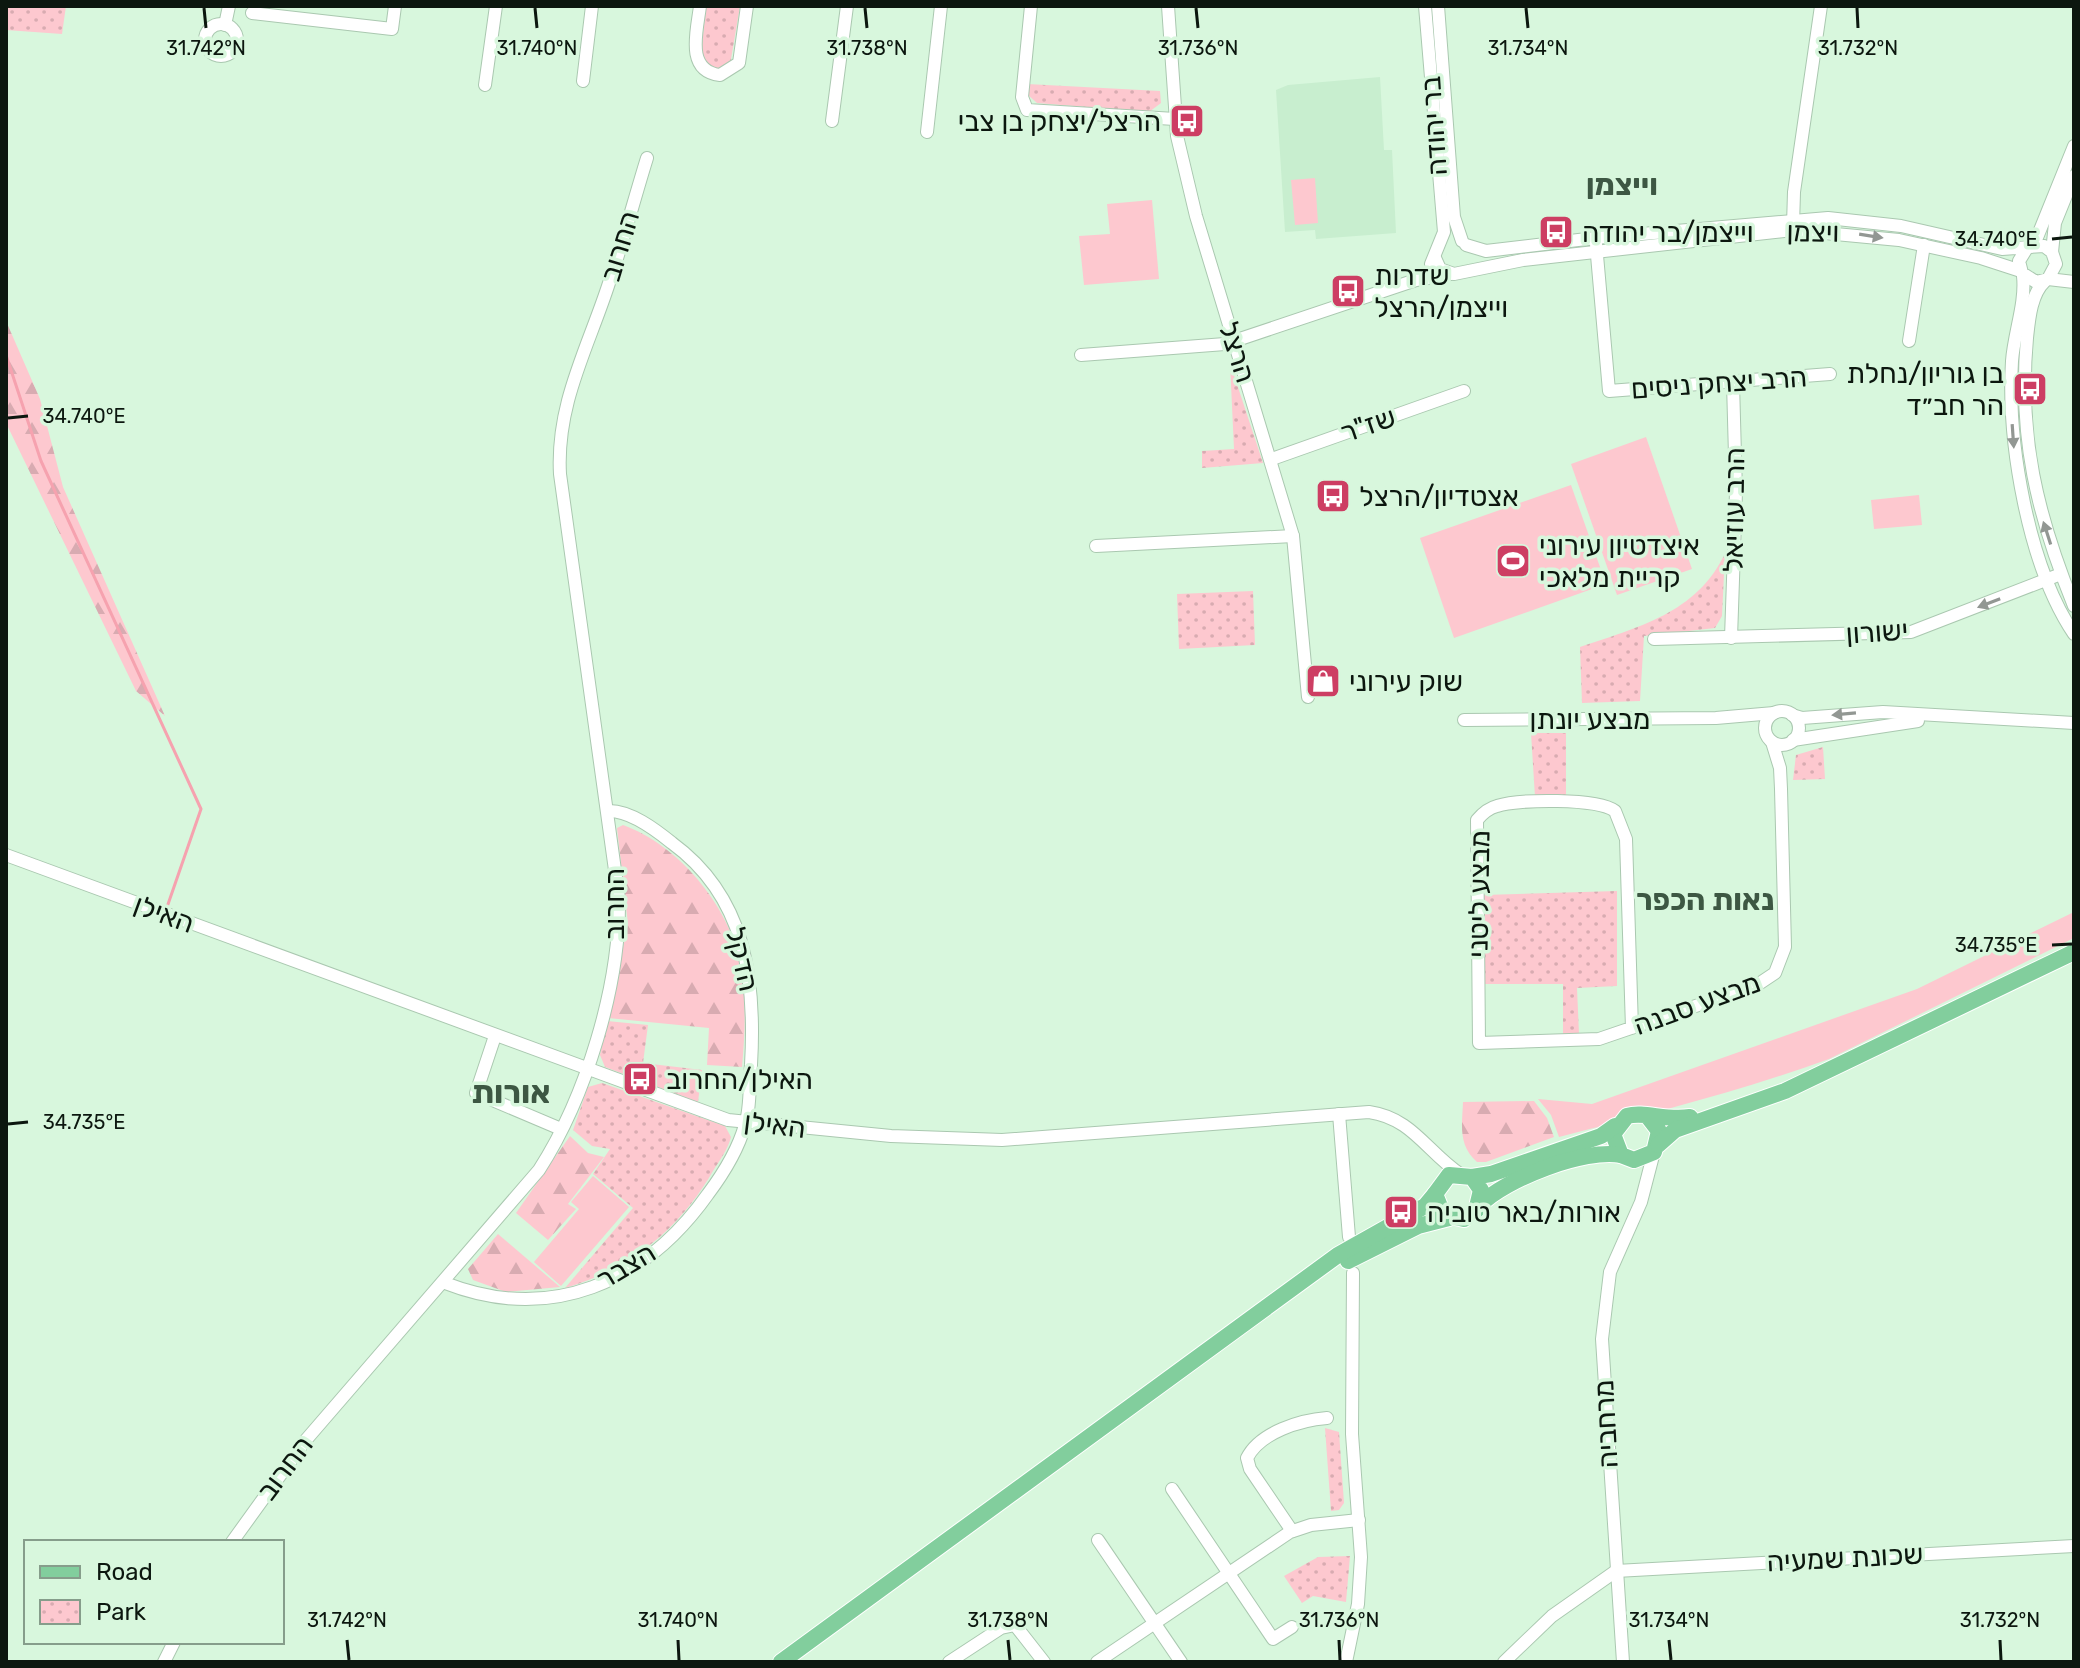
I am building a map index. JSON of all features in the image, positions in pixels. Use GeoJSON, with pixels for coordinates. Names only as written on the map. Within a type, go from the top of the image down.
{"type":"FeatureCollection","features":[{"type":"Feature","properties":{"kind":"main road"},"geometry":{"type":"LineString","coordinates":[[1214,1344],[1343,1263],[1418,1226],[1449,1218],[1464,1219],[1495,1191],[1552,1167],[1606,1152],[1642,1160],[1675,1130],[1785,1091],[2074,952]]}},
{"type":"Feature","properties":{"kind":"main road"},"geometry":{"type":"LineString","coordinates":[[781,1662],[1338,1255],[1425,1206],[1449,1175],[1466,1176],[1585,1142],[1627,1116],[1676,1119],[1735,1108]]}},
{"type":"Feature","properties":{"kind":"main road"},"geometry":{"type":"LineString","coordinates":[[1649,1118],[1659,1131],[1656,1148]]}},
{"type":"Feature","properties":{"kind":"main road"},"geometry":{"type":"LineString","coordinates":[[1615,1126],[1613,1142],[1624,1157]]}},
{"type":"Feature","properties":{"kind":"main road"},"geometry":{"type":"LineString","coordinates":[[1466,1176],[1481,1190],[1480,1205]]}},
{"type":"Feature","properties":{"kind":"main road"},"geometry":{"type":"LineString","coordinates":[[1438,1188],[1438,1208],[1449,1218]]}},
{"type":"Feature","properties":{"kind":"street"},"geometry":{"type":"LineString","coordinates":[[225,25],[229,6]]}},
{"type":"Feature","properties":{"kind":"street"},"geometry":{"type":"LineString","coordinates":[[252,13],[392,29],[395,6]]}},
{"type":"Feature","properties":{"kind":"street"},"geometry":{"type":"LineString","coordinates":[[485,85],[496,6]]}},
{"type":"Feature","properties":{"kind":"street"},"geometry":{"type":"LineString","coordinates":[[583,81],[592,6]]}},
{"type":"Feature","properties":{"kind":"street"},"geometry":{"type":"LineString","coordinates":[[700,6],[696,59],[705,71],[720,75],[739,63],[747,6]]}},
{"type":"Feature","properties":{"kind":"street"},"geometry":{"type":"LineString","coordinates":[[832,121],[847,6]]}},
{"type":"Feature","properties":{"kind":"street"},"geometry":{"type":"LineString","coordinates":[[927,132],[941,6]]}},
{"type":"Feature","properties":{"kind":"street"},"geometry":{"type":"LineString","coordinates":[[1031,6],[1022,97],[1027,110],[1175,119]]}},
{"type":"Feature","properties":{"kind":"street","name":"הרצל"},"geometry":{"type":"LineString","coordinates":[[1168,6],[1175,119],[1196,216],[1293,536],[1308,697]]}},
{"type":"Feature","properties":{"kind":"street","name":"בר יהודה"},"geometry":{"type":"LineString","coordinates":[[1425,6],[1444,232],[1437,251]]}},
{"type":"Feature","properties":{"kind":"street","name":"בר יהודה"},"geometry":{"type":"LineString","coordinates":[[1438,6],[1452,201],[1464,243]]}},
{"type":"Feature","properties":{"kind":"street"},"geometry":{"type":"LineString","coordinates":[[1793,224],[1794,192],[1821,6]]}},
{"type":"Feature","properties":{"kind":"street"},"geometry":{"type":"LineString","coordinates":[[2074,146],[2030,246],[2021,255],[2022,273],[2012,363],[2012,428],[2020,484],[2074,634]]}},
{"type":"Feature","properties":{"kind":"street","name":"החרוב"},"geometry":{"type":"LineString","coordinates":[[233,1540],[305,1441],[445,1283],[539,1170],[587,1069],[599,1031],[618,932],[619,899],[560,474],[559,442],[575,371],[609,283],[647,158]]}},
{"type":"Feature","properties":{"kind":"street"},"geometry":{"type":"LineString","coordinates":[[2074,176],[2055,223],[2055,270],[2035,296],[2029,322],[2025,428],[2035,492],[2055,577],[2074,606]]}},
{"type":"Feature","properties":{"kind":"street","name":"ויצמן"},"geometry":{"type":"LineString","coordinates":[[1464,243],[1486,251],[1596,244],[1793,224],[1871,222],[2002,249],[2030,246]]}},
{"type":"Feature","properties":{"kind":"street","name":"ויצמן"},"geometry":{"type":"LineString","coordinates":[[1793,224],[1924,245],[2022,273]]}},
{"type":"Feature","properties":{"kind":"street"},"geometry":{"type":"LineString","coordinates":[[1449,239],[1464,243],[1469,264],[1457,273],[1440,269],[1437,251],[1449,239]]}},
{"type":"Feature","properties":{"kind":"street","name":"ויצמן"},"geometry":{"type":"LineString","coordinates":[[1081,355],[1234,342],[1433,275],[1457,273],[1488,264],[1596,244]]}},
{"type":"Feature","properties":{"kind":"street","name":"הרב יצחק ניסים"},"geometry":{"type":"LineString","coordinates":[[1596,244],[1609,391],[1830,374]]}},
{"type":"Feature","properties":{"kind":"street"},"geometry":{"type":"LineString","coordinates":[[1909,341],[1924,245]]}},
{"type":"Feature","properties":{"kind":"street"},"geometry":{"type":"LineString","coordinates":[[2030,246],[2044,246],[2074,279]]}},
{"type":"Feature","properties":{"kind":"street","name":"ויצמן"},"geometry":{"type":"LineString","coordinates":[[1406,283],[1437,251]]}},
{"type":"Feature","properties":{"kind":"street"},"geometry":{"type":"LineString","coordinates":[[2022,273],[2031,281],[2074,279]]}},
{"type":"Feature","properties":{"kind":"street","name":"הרב עוזיאל"},"geometry":{"type":"LineString","coordinates":[[1731,638],[1736,492],[1733,383]]}},
{"type":"Feature","properties":{"kind":"street","name":"שז\"ר"},"geometry":{"type":"LineString","coordinates":[[1272,459],[1464,391]]}},
{"type":"Feature","properties":{"kind":"street"},"geometry":{"type":"LineString","coordinates":[[1096,546],[1293,536]]}},
{"type":"Feature","properties":{"kind":"street","name":"ישורון"},"geometry":{"type":"LineString","coordinates":[[1654,639],[1911,632],[2055,577]]}},
{"type":"Feature","properties":{"kind":"street"},"geometry":{"type":"LineString","coordinates":[[1977,718],[1909,721],[1781,745],[1770,740],[1765,724],[1774,713],[1782,711],[1802,718],[1883,712],[2074,723]]}},
{"type":"Feature","properties":{"kind":"street","name":"מבצע יונתן"},"geometry":{"type":"LineString","coordinates":[[1464,720],[1716,718],[1774,713]]}},
{"type":"Feature","properties":{"kind":"street"},"geometry":{"type":"LineString","coordinates":[[1792,715],[1798,729],[1792,741]]}},
{"type":"Feature","properties":{"kind":"street","name":"מבצע יונתן"},"geometry":{"type":"LineString","coordinates":[[1716,718],[1747,724],[1770,740]]}},
{"type":"Feature","properties":{"kind":"street","name":"מבצע סבנה"},"geometry":{"type":"LineString","coordinates":[[1479,1043],[1586,1040],[1632,1028],[1769,979],[1780,966],[1786,940],[1780,768],[1770,740]]}},
{"type":"Feature","properties":{"kind":"street","name":"מבצע סבנה"},"geometry":{"type":"LineString","coordinates":[[1781,789],[1792,741]]}},
{"type":"Feature","properties":{"kind":"street","name":"מבצע ליטני"},"geometry":{"type":"LineString","coordinates":[[1479,1043],[1474,829],[1477,820],[1488,809],[1506,804],[1589,802],[1607,806],[1621,819],[1626,839],[1632,1028]]}},
{"type":"Feature","properties":{"kind":"street","name":"הדקל"},"geometry":{"type":"LineString","coordinates":[[608,811],[631,817],[694,860],[713,883],[737,924],[748,965],[753,1008],[746,1123]]}},
{"type":"Feature","properties":{"kind":"street","name":"האילן"},"geometry":{"type":"LineString","coordinates":[[6,855],[693,1108],[746,1123],[902,1137],[1002,1140],[1369,1112],[1392,1116],[1415,1131],[1432,1150],[1466,1176]]}},
{"type":"Feature","properties":{"kind":"street"},"geometry":{"type":"LineString","coordinates":[[495,1036],[476,1093],[561,1129]]}},
{"type":"Feature","properties":{"kind":"street"},"geometry":{"type":"LineString","coordinates":[[1339,1114],[1349,1237]]}},
{"type":"Feature","properties":{"kind":"street","name":"הצבר"},"geometry":{"type":"LineString","coordinates":[[445,1283],[484,1296],[527,1300],[575,1294],[627,1272],[658,1249],[693,1215],[724,1172],[746,1123]]}},
{"type":"Feature","properties":{"kind":"street","name":"מרחביה"},"geometry":{"type":"LineString","coordinates":[[1623,1662],[1602,1339],[1610,1272],[1644,1193],[1656,1148]]}},
{"type":"Feature","properties":{"kind":"street"},"geometry":{"type":"LineString","coordinates":[[1432,1150],[1441,1173],[1438,1188]]}},
{"type":"Feature","properties":{"kind":"street"},"geometry":{"type":"LineString","coordinates":[[1624,1157],[1638,1172],[1644,1193]]}},
{"type":"Feature","properties":{"kind":"street"},"geometry":{"type":"LineString","coordinates":[[1346,1662],[1358,1604],[1359,1520],[1352,1434],[1353,1273]]}},
{"type":"Feature","properties":{"kind":"street"},"geometry":{"type":"LineString","coordinates":[[1292,1531],[1250,1469],[1247,1458],[1255,1447],[1300,1420],[1327,1418]]}},
{"type":"Feature","properties":{"kind":"street"},"geometry":{"type":"LineString","coordinates":[[1172,1489],[1273,1639],[1292,1627]]}},
{"type":"Feature","properties":{"kind":"street"},"geometry":{"type":"LineString","coordinates":[[1097,1662],[1292,1531],[1311,1525],[1359,1520]]}},
{"type":"Feature","properties":{"kind":"street"},"geometry":{"type":"LineString","coordinates":[[1098,1540],[1181,1662]]}},
{"type":"Feature","properties":{"kind":"street","name":"שכונת שמעיה"},"geometry":{"type":"LineString","coordinates":[[1616,1571],[2074,1546]]}},
{"type":"Feature","properties":{"kind":"street"},"geometry":{"type":"LineString","coordinates":[[1504,1662],[1552,1616],[1616,1571]]}},
{"type":"Feature","properties":{"kind":"street"},"geometry":{"type":"LineString","coordinates":[[949,1662],[1001,1628],[1015,1625],[1044,1662]]}},
{"type":"Feature","properties":{"kind":"street"},"geometry":{"type":"LineString","coordinates":[[164,1662],[173,1644]]}},
{"type":"Feature","properties":{"kind":"shaded area"},"geometry":{"type":"Polygon","coordinates":[[[1380,77],[1384,150],[1392,150],[1396,233],[1316,239],[1315,230],[1285,232],[1276,90],[1288,85],[1380,77]]]}},
{"type":"Feature","properties":{"kind":"green space"},"geometry":{"type":"Polygon","coordinates":[[[6,6],[66,6],[62,34],[6,30],[6,6]]]}},
{"type":"Feature","properties":{"kind":"green space"},"geometry":{"type":"Polygon","coordinates":[[[706,6],[740,6],[730,65],[719,69],[708,68],[701,56],[706,6]]]}},
{"type":"Feature","properties":{"kind":"green space"},"geometry":{"type":"Polygon","coordinates":[[[1027,84],[1160,91],[1161,103],[1149,112],[1037,103],[1028,95],[1027,84]]]}},
{"type":"Feature","properties":{"kind":"green space"},"geometry":{"type":"Polygon","coordinates":[[[1315,178],[1318,223],[1295,225],[1291,180],[1315,178]]]}},
{"type":"Feature","properties":{"kind":"green space"},"geometry":{"type":"Polygon","coordinates":[[[1152,200],[1159,279],[1084,285],[1079,236],[1110,234],[1107,204],[1152,200]]]}},
{"type":"Feature","properties":{"kind":"green space"},"geometry":{"type":"Polygon","coordinates":[[[6,321],[40,399],[63,487],[165,716],[136,691],[6,423],[6,321]]]}},
{"type":"Feature","properties":{"kind":"green space"},"geometry":{"type":"Polygon","coordinates":[[[1230,363],[1263,463],[1202,468],[1202,451],[1234,449],[1230,363]]]}},
{"type":"Feature","properties":{"kind":"green space"},"geometry":{"type":"Polygon","coordinates":[[[1646,437],[1692,569],[1617,595],[1571,464],[1646,437]]]}},
{"type":"Feature","properties":{"kind":"green space","name":"איצדטיון עירוני קריית מלאכי"},"geometry":{"type":"Polygon","coordinates":[[[1571,485],[1606,584],[1454,638],[1420,538],[1571,485]]]}},
{"type":"Feature","properties":{"kind":"green space"},"geometry":{"type":"Polygon","coordinates":[[[1919,495],[1922,525],[1874,529],[1871,500],[1919,495]]]}},
{"type":"Feature","properties":{"kind":"green space"},"geometry":{"type":"Polygon","coordinates":[[[1725,553],[1722,616],[1715,628],[1644,636],[1640,701],[1582,703],[1580,647],[1643,625],[1682,604],[1699,590],[1725,553]]]}},
{"type":"Feature","properties":{"kind":"green space"},"geometry":{"type":"Polygon","coordinates":[[[1253,591],[1255,645],[1179,649],[1177,594],[1253,591]]]}},
{"type":"Feature","properties":{"kind":"green space"},"geometry":{"type":"Polygon","coordinates":[[[1531,733],[1566,733],[1566,797],[1535,797],[1531,733]]]}},
{"type":"Feature","properties":{"kind":"green space"},"geometry":{"type":"Polygon","coordinates":[[[1823,747],[1825,779],[1793,780],[1796,755],[1823,747]]]}},
{"type":"Feature","properties":{"kind":"green space"},"geometry":{"type":"Polygon","coordinates":[[[623,825],[643,834],[681,862],[698,879],[724,919],[734,940],[744,988],[742,1067],[707,1065],[709,1028],[608,1018],[628,924],[617,828],[623,825]]]}},
{"type":"Feature","properties":{"kind":"green space"},"geometry":{"type":"Polygon","coordinates":[[[1617,891],[1617,986],[1577,988],[1579,1034],[1563,1034],[1563,984],[1485,984],[1483,895],[1617,891]]]}},
{"type":"Feature","properties":{"kind":"green space"},"geometry":{"type":"Polygon","coordinates":[[[2074,912],[2074,938],[1829,1059],[1796,1071],[1559,1137],[1551,1115],[1538,1099],[1592,1104],[1917,989],[2074,912]]]}},
{"type":"Feature","properties":{"kind":"green space"},"geometry":{"type":"Polygon","coordinates":[[[607,1021],[648,1025],[643,1063],[702,1070],[698,1102],[605,1067],[600,1055],[607,1021]]]}},
{"type":"Feature","properties":{"kind":"green space"},"geometry":{"type":"Polygon","coordinates":[[[602,1083],[725,1126],[731,1137],[700,1192],[668,1229],[611,1270],[565,1288],[633,1208],[593,1174],[610,1149],[592,1146],[573,1130],[588,1087],[602,1083]]]}},
{"type":"Feature","properties":{"kind":"green space"},"geometry":{"type":"Polygon","coordinates":[[[1534,1101],[1547,1118],[1554,1137],[1486,1162],[1477,1162],[1471,1156],[1464,1142],[1463,1102],[1534,1101]]]}},
{"type":"Feature","properties":{"kind":"green space"},"geometry":{"type":"Polygon","coordinates":[[[570,1136],[588,1153],[604,1157],[568,1204],[576,1209],[548,1240],[516,1213],[570,1136]]]}},
{"type":"Feature","properties":{"kind":"green space"},"geometry":{"type":"Polygon","coordinates":[[[593,1176],[629,1207],[561,1286],[534,1262],[579,1209],[571,1202],[593,1176]]]}},
{"type":"Feature","properties":{"kind":"green space"},"geometry":{"type":"Polygon","coordinates":[[[498,1234],[560,1287],[506,1292],[473,1280],[468,1269],[498,1234]]]}},
{"type":"Feature","properties":{"kind":"green space"},"geometry":{"type":"Polygon","coordinates":[[[1325,1428],[1339,1432],[1344,1503],[1339,1510],[1331,1511],[1325,1428]]]}},
{"type":"Feature","properties":{"kind":"green space"},"geometry":{"type":"Polygon","coordinates":[[[1350,1556],[1346,1602],[1313,1596],[1302,1603],[1284,1576],[1318,1557],[1350,1556]]]}},
{"type":"Feature","properties":{"kind":"waterway"},"geometry":{"type":"LineString","coordinates":[[6,355],[41,461],[201,809],[166,910]]}},
{"type":"Feature","properties":{"kind":"place","name":"הרצל/יצחק בן צבי"},"geometry":{"type":"Point","coordinates":[1187,121]}},
{"type":"Feature","properties":{"kind":"place","name":"וייצמן/בר יהודה"},"geometry":{"type":"Point","coordinates":[1556,232]}},
{"type":"Feature","properties":{"kind":"place","name":"שדרות וייצמן/הרצל"},"geometry":{"type":"Point","coordinates":[1348,291]}},
{"type":"Feature","properties":{"kind":"place","name":"בן גוריון/נחלת הר חב״ד"},"geometry":{"type":"Point","coordinates":[2030,389]}},
{"type":"Feature","properties":{"kind":"place","name":"אצטדיון/הרצל"},"geometry":{"type":"Point","coordinates":[1333,496]}},
{"type":"Feature","properties":{"kind":"place","name":"איצדטיון עירוני קריית מלאכי"},"geometry":{"type":"Point","coordinates":[1513,561]}},
{"type":"Feature","properties":{"kind":"place","name":"שוק עירוני"},"geometry":{"type":"Point","coordinates":[1323,681]}},
{"type":"Feature","properties":{"kind":"place","name":"האילן/החרוב"},"geometry":{"type":"Point","coordinates":[640,1079]}},
{"type":"Feature","properties":{"kind":"place","name":"אורות/באר טוביה"},"geometry":{"type":"Point","coordinates":[1401,1212]}},
{"type":"Feature","properties":{"kind":"district","name":"וייצמן"},"geometry":{"type":"Point","coordinates":[1622,185]}},
{"type":"Feature","properties":{"kind":"district","name":"נאות הכפר"},"geometry":{"type":"Point","coordinates":[1705,900]}},
{"type":"Feature","properties":{"kind":"district","name":"אורות"},"geometry":{"type":"Point","coordinates":[511,1092]}}]}
